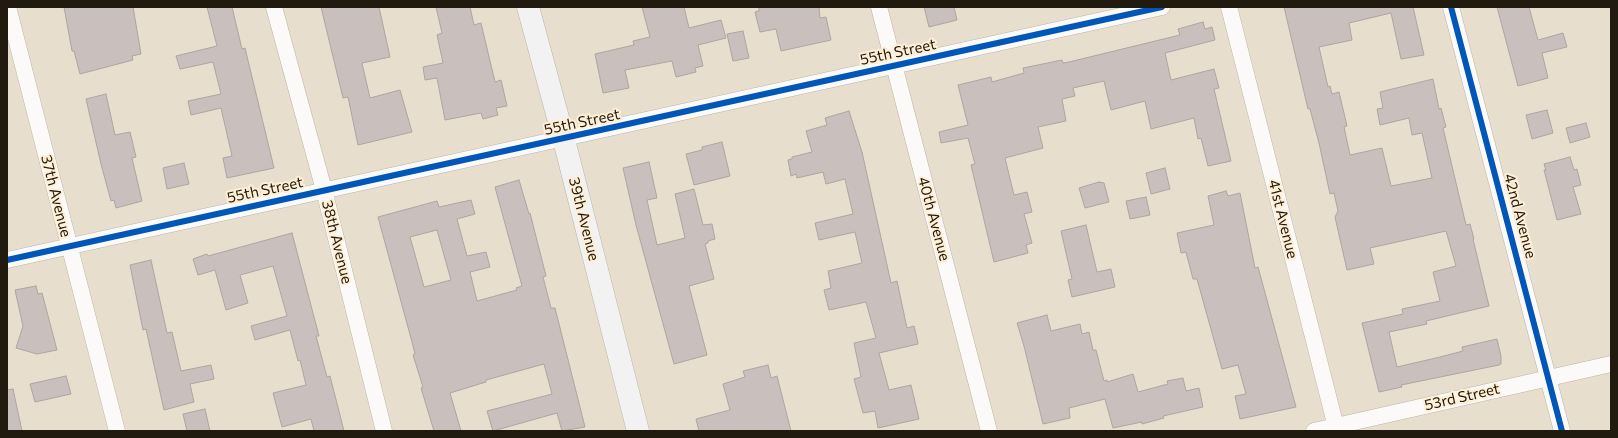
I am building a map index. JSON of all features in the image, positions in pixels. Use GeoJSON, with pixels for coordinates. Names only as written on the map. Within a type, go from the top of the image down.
{"type":"FeatureCollection","features":[{"type":"Feature","properties":{"kind":"main road","name":"39th Avenue"},"geometry":{"type":"LineString","coordinates":[[528,7],[564,140],[638,431]]}},
{"type":"Feature","properties":{"kind":"street","name":"37th Avenue"},"geometry":{"type":"LineString","coordinates":[[8,7],[117,431]]}},
{"type":"Feature","properties":{"kind":"street","name":"38th Avenue"},"geometry":{"type":"LineString","coordinates":[[274,7],[324,190],[384,431]]}},
{"type":"Feature","properties":{"kind":"street","name":"40th Avenue"},"geometry":{"type":"LineString","coordinates":[[879,7],[989,431]]}},
{"type":"Feature","properties":{"kind":"street","name":"55th Street"},"geometry":{"type":"LineString","coordinates":[[7,260],[324,190],[564,140],[1162,7]]}},
{"type":"Feature","properties":{"kind":"street","name":"41st Avenue"},"geometry":{"type":"LineString","coordinates":[[1229,7],[1337,428]]}},
{"type":"Feature","properties":{"kind":"street","name":"42nd Avenue"},"geometry":{"type":"LineString","coordinates":[[1451,7],[1562,431]]}},
{"type":"Feature","properties":{"kind":"street","name":"53rd Street"},"geometry":{"type":"LineString","coordinates":[[1314,431],[1337,428],[1611,364]]}},
{"type":"Feature","properties":{"kind":"building"},"geometry":{"type":"Polygon","coordinates":[[[64,7],[133,7],[141,54],[132,56],[133,60],[80,74],[74,51],[72,51],[64,7]]]}},
{"type":"Feature","properties":{"kind":"building"},"geometry":{"type":"Polygon","coordinates":[[[207,7],[232,7],[242,49],[245,48],[274,168],[227,178],[223,158],[232,156],[221,108],[191,115],[188,101],[221,94],[213,62],[180,69],[176,56],[217,46],[207,7]]]}},
{"type":"Feature","properties":{"kind":"building"},"geometry":{"type":"Polygon","coordinates":[[[321,7],[379,7],[390,57],[362,63],[370,98],[400,90],[412,132],[358,145],[348,97],[343,98],[321,7]]]}},
{"type":"Feature","properties":{"kind":"building"},"geometry":{"type":"Polygon","coordinates":[[[436,7],[470,7],[474,25],[481,23],[495,82],[501,80],[507,106],[496,108],[498,115],[483,119],[481,113],[445,120],[437,78],[425,80],[423,67],[443,63],[437,35],[442,33],[436,7]]]}},
{"type":"Feature","properties":{"kind":"building"},"geometry":{"type":"Polygon","coordinates":[[[642,7],[684,7],[689,28],[721,20],[726,38],[698,45],[703,66],[695,68],[696,72],[676,77],[672,61],[625,70],[629,88],[603,93],[595,54],[634,45],[633,41],[650,37],[642,7]]]}},
{"type":"Feature","properties":{"kind":"building"},"geometry":{"type":"Polygon","coordinates":[[[759,7],[819,7],[820,18],[826,17],[831,40],[781,51],[776,29],[760,32],[755,12],[759,11],[759,7]]]}},
{"type":"Feature","properties":{"kind":"building"},"geometry":{"type":"Polygon","coordinates":[[[924,7],[954,7],[957,20],[929,27],[924,7]]]}},
{"type":"Feature","properties":{"kind":"building"},"geometry":{"type":"Polygon","coordinates":[[[1284,7],[1413,7],[1424,55],[1401,59],[1391,13],[1349,23],[1352,40],[1319,47],[1328,87],[1330,86],[1332,94],[1339,92],[1347,126],[1344,127],[1350,155],[1382,148],[1391,186],[1432,178],[1422,133],[1412,135],[1409,118],[1380,125],[1377,109],[1383,108],[1380,92],[1433,79],[1439,109],[1441,108],[1446,127],[1443,128],[1466,225],[1470,224],[1474,239],[1489,306],[1426,321],[1427,324],[1389,332],[1397,367],[1463,351],[1462,347],[1497,339],[1501,356],[1501,364],[1401,385],[1402,387],[1379,392],[1362,323],[1403,314],[1402,309],[1440,301],[1433,272],[1456,266],[1446,231],[1370,248],[1374,264],[1347,270],[1335,217],[1338,211],[1334,193],[1330,194],[1319,143],[1310,109],[1308,109],[1284,7]]]}},
{"type":"Feature","properties":{"kind":"building"},"geometry":{"type":"Polygon","coordinates":[[[1497,7],[1529,7],[1538,40],[1563,33],[1567,47],[1542,53],[1548,78],[1518,86],[1497,7]]]}},
{"type":"Feature","properties":{"kind":"building"},"geometry":{"type":"Polygon","coordinates":[[[1203,22],[1205,29],[1212,27],[1215,40],[1165,53],[1171,80],[1214,69],[1219,88],[1214,89],[1231,161],[1208,166],[1201,138],[1198,139],[1194,118],[1151,129],[1145,101],[1111,110],[1104,81],[1073,88],[1075,96],[1062,99],[1066,121],[1038,127],[1043,148],[1005,158],[1014,195],[1027,192],[1032,212],[1024,214],[1032,243],[1026,245],[1028,253],[994,262],[971,165],[975,164],[968,138],[941,143],[939,132],[968,125],[958,85],[991,77],[992,82],[1024,73],[1023,68],[1062,60],[1063,63],[1069,62],[1180,35],[1178,29],[1203,22]]]}},
{"type":"Feature","properties":{"kind":"building"},"geometry":{"type":"Polygon","coordinates":[[[743,31],[749,58],[733,61],[727,34],[743,31]]]}},
{"type":"Feature","properties":{"kind":"building"},"geometry":{"type":"Polygon","coordinates":[[[106,94],[115,135],[130,132],[136,157],[132,158],[142,201],[116,208],[114,200],[111,201],[86,99],[106,94]]]}},
{"type":"Feature","properties":{"kind":"building"},"geometry":{"type":"Polygon","coordinates":[[[1547,110],[1553,133],[1532,139],[1526,115],[1547,110]]]}},
{"type":"Feature","properties":{"kind":"building"},"geometry":{"type":"Polygon","coordinates":[[[849,111],[862,152],[891,283],[897,281],[907,328],[914,326],[918,343],[879,353],[889,390],[911,385],[919,419],[878,428],[875,411],[863,413],[854,379],[861,377],[854,343],[876,338],[866,302],[829,310],[824,290],[831,288],[828,271],[862,263],[855,232],[819,240],[815,223],[853,214],[845,179],[826,184],[823,172],[797,178],[796,174],[791,176],[788,160],[792,159],[792,157],[812,152],[806,131],[827,125],[825,118],[849,111]]]}},
{"type":"Feature","properties":{"kind":"building"},"geometry":{"type":"Polygon","coordinates":[[[1586,123],[1590,137],[1570,143],[1566,128],[1586,123]]]}},
{"type":"Feature","properties":{"kind":"building"},"geometry":{"type":"Polygon","coordinates":[[[722,142],[730,176],[694,185],[686,154],[702,150],[702,147],[722,142]]]}},
{"type":"Feature","properties":{"kind":"building"},"geometry":{"type":"Polygon","coordinates":[[[1570,157],[1574,170],[1577,169],[1581,185],[1573,187],[1581,214],[1557,220],[1544,170],[1546,170],[1544,164],[1570,157]]]}},
{"type":"Feature","properties":{"kind":"building"},"geometry":{"type":"Polygon","coordinates":[[[649,162],[657,198],[647,200],[657,245],[685,238],[675,194],[694,189],[703,225],[712,224],[715,239],[708,241],[708,243],[705,244],[714,279],[689,286],[707,355],[674,364],[636,225],[623,168],[649,162]]]}},
{"type":"Feature","properties":{"kind":"building"},"geometry":{"type":"Polygon","coordinates":[[[184,163],[189,184],[167,189],[163,168],[184,163]]]}},
{"type":"Feature","properties":{"kind":"building"},"geometry":{"type":"Polygon","coordinates":[[[1165,168],[1170,189],[1151,194],[1146,173],[1165,168]]]}},
{"type":"Feature","properties":{"kind":"building"},"geometry":{"type":"Polygon","coordinates":[[[519,180],[529,214],[530,213],[546,276],[543,277],[551,308],[555,308],[585,427],[562,431],[557,413],[493,431],[487,411],[552,394],[544,364],[486,380],[486,382],[450,393],[461,431],[434,431],[421,388],[423,387],[413,355],[415,354],[412,342],[378,217],[437,201],[439,207],[471,200],[475,214],[457,219],[467,256],[486,252],[490,267],[470,272],[477,301],[517,290],[516,288],[522,286],[495,187],[519,180]],[[437,230],[410,237],[424,287],[451,280],[437,230]]]}},
{"type":"Feature","properties":{"kind":"building"},"geometry":{"type":"Polygon","coordinates":[[[1099,182],[1104,183],[1109,202],[1085,208],[1079,188],[1099,182]]]}},
{"type":"Feature","properties":{"kind":"building"},"geometry":{"type":"Polygon","coordinates":[[[1226,191],[1228,196],[1240,193],[1255,268],[1258,267],[1296,407],[1240,419],[1235,396],[1246,394],[1238,365],[1222,369],[1197,279],[1193,279],[1186,252],[1181,253],[1177,233],[1214,225],[1208,196],[1226,191]]]}},
{"type":"Feature","properties":{"kind":"building"},"geometry":{"type":"Polygon","coordinates":[[[1146,197],[1150,215],[1130,219],[1126,201],[1146,197]]]}},
{"type":"Feature","properties":{"kind":"building"},"geometry":{"type":"Polygon","coordinates":[[[1086,225],[1097,272],[1111,269],[1115,287],[1072,297],[1068,280],[1072,279],[1061,231],[1086,225]]]}},
{"type":"Feature","properties":{"kind":"building"},"geometry":{"type":"Polygon","coordinates":[[[292,233],[319,336],[316,336],[327,377],[330,376],[344,431],[314,431],[311,419],[282,427],[273,393],[306,385],[300,360],[298,361],[290,330],[255,340],[251,326],[287,316],[273,266],[240,275],[248,303],[226,310],[215,270],[198,275],[193,259],[207,254],[208,256],[292,233]]]}},
{"type":"Feature","properties":{"kind":"building"},"geometry":{"type":"Polygon","coordinates":[[[151,260],[167,333],[172,332],[181,371],[211,365],[214,379],[190,384],[194,402],[164,410],[146,329],[143,330],[130,265],[151,260]]]}},
{"type":"Feature","properties":{"kind":"building"},"geometry":{"type":"Polygon","coordinates":[[[36,286],[38,294],[42,293],[57,350],[37,354],[16,348],[23,326],[15,290],[36,286]]]}},
{"type":"Feature","properties":{"kind":"building"},"geometry":{"type":"Polygon","coordinates":[[[1047,315],[1051,331],[1080,324],[1082,334],[1089,332],[1093,350],[1096,350],[1104,381],[1107,380],[1107,382],[1133,374],[1138,392],[1168,384],[1167,381],[1183,378],[1186,391],[1199,388],[1203,407],[1163,416],[1164,418],[1142,424],[1142,422],[1113,428],[1105,399],[1069,408],[1070,418],[1043,424],[1017,323],[1047,315]]]}},
{"type":"Feature","properties":{"kind":"building"},"geometry":{"type":"Polygon","coordinates":[[[768,365],[771,378],[777,376],[791,431],[699,431],[696,419],[730,410],[723,384],[745,377],[743,371],[768,365]]]}},
{"type":"Feature","properties":{"kind":"building"},"geometry":{"type":"Polygon","coordinates":[[[66,376],[71,394],[35,402],[30,384],[66,376]]]}},
{"type":"Feature","properties":{"kind":"building"},"geometry":{"type":"Polygon","coordinates":[[[13,389],[22,431],[7,431],[7,390],[13,389]]]}},
{"type":"Feature","properties":{"kind":"building"},"geometry":{"type":"Polygon","coordinates":[[[205,409],[210,431],[187,431],[183,414],[205,409]]]}},
{"type":"Feature","properties":{"kind":"cycle path"},"geometry":{"type":"LineString","coordinates":[[7,260],[1162,7]]}},
{"type":"Feature","properties":{"kind":"cycle path"},"geometry":{"type":"LineString","coordinates":[[1451,7],[1562,431]]}}]}
